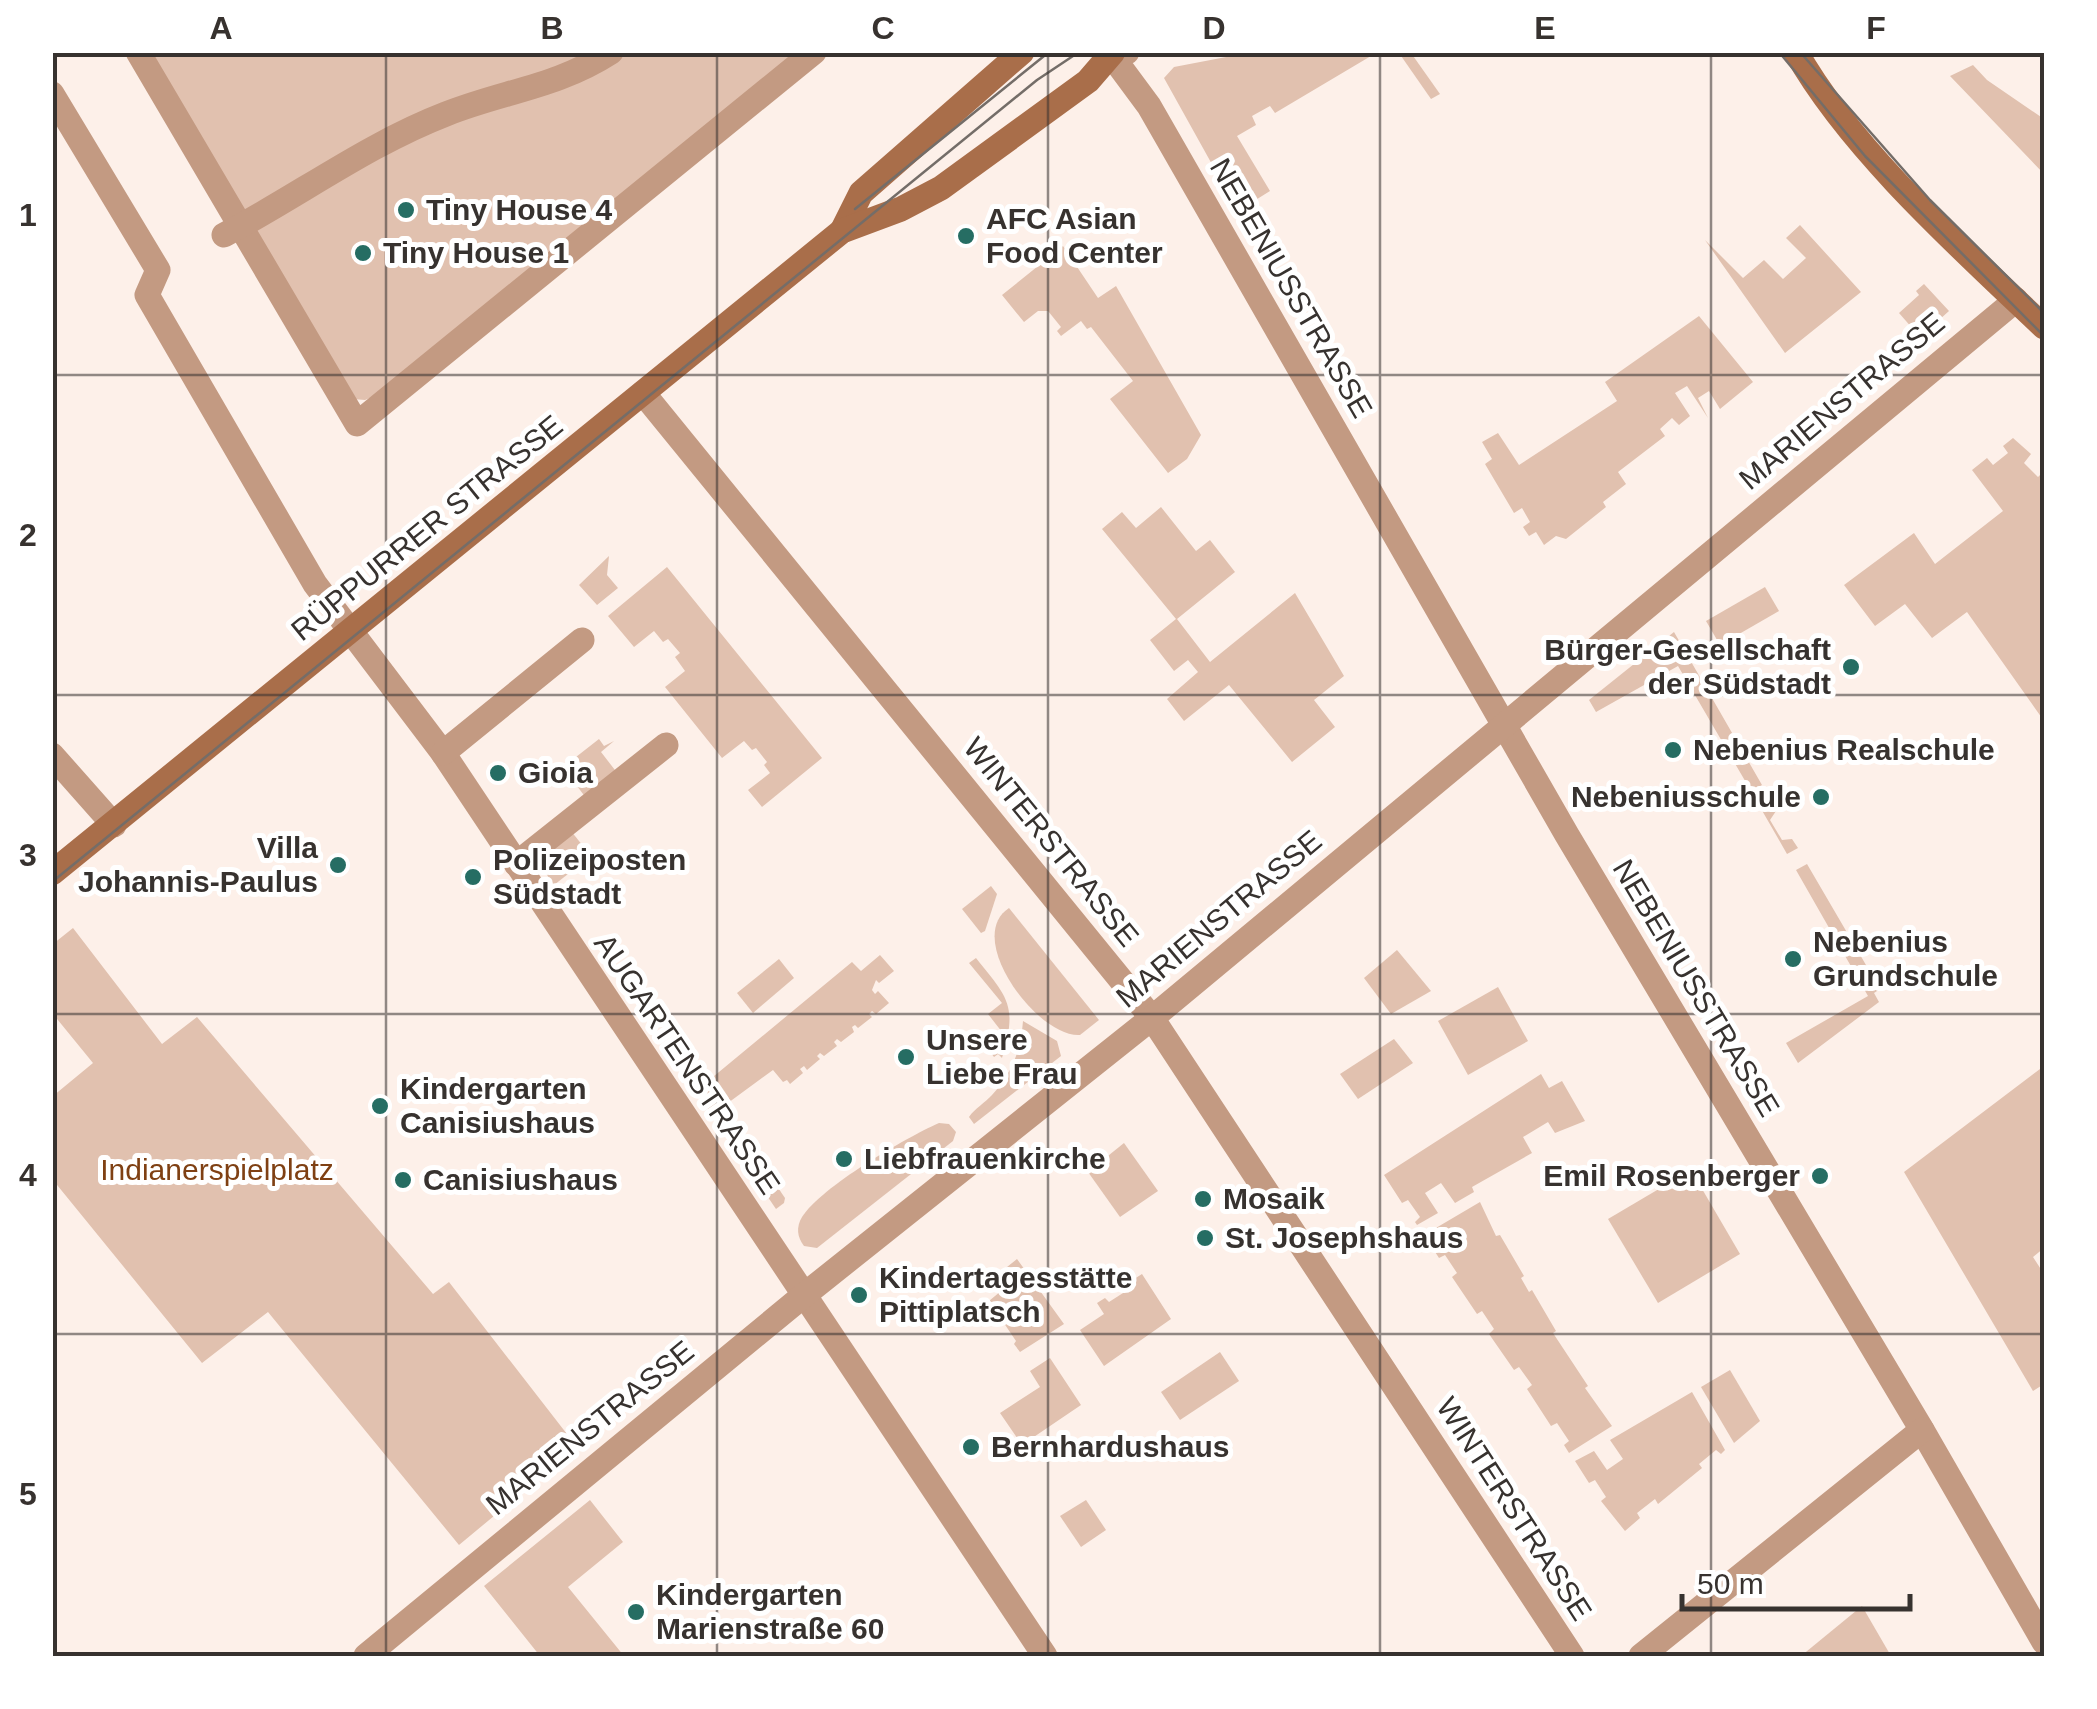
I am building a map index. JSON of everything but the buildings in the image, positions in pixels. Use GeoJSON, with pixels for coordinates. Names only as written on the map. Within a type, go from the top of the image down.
{"type":"FeatureCollection","features":[{"type":"Feature","properties":{"kind":"main road","name":"RÜPPURRER STRASSE"},"geometry":{"type":"LineString","coordinates":[[842,232],[861,193],[1022,52]]}},
{"type":"Feature","properties":{"kind":"main road"},"geometry":{"type":"LineString","coordinates":[[1781,52],[1820,90],[1870,151],[2044,327]]}},
{"type":"Feature","properties":{"kind":"main road"},"geometry":{"type":"LineString","coordinates":[[1796,52],[1820,90]]}},
{"type":"Feature","properties":{"kind":"main road","name":"RÜPPURRER STRASSE"},"geometry":{"type":"LineString","coordinates":[[52,873],[842,232],[941,188],[1088,81],[1116,54]]}},
{"type":"Feature","properties":{"kind":"street"},"geometry":{"type":"LineString","coordinates":[[138,52],[232,231],[357,424],[797,58]]}},
{"type":"Feature","properties":{"kind":"street"},"geometry":{"type":"LineString","coordinates":[[232,231],[431,121],[572,76],[610,52]]}},
{"type":"Feature","properties":{"kind":"street","name":"NEBENIUSSTRASSE"},"geometry":{"type":"LineString","coordinates":[[1116,54],[1150,106],[1503,725],[2044,1642]]}},
{"type":"Feature","properties":{"kind":"street","name":"AUGARTENSTRASSE"},"geometry":{"type":"LineString","coordinates":[[52,94],[158,270],[147,295],[315,584],[443,754],[1046,1656]]}},
{"type":"Feature","properties":{"kind":"street","name":"MARIENSTRASSE"},"geometry":{"type":"LineString","coordinates":[[366,1656],[803,1296],[1152,1018],[2016,300]]}},
{"type":"Feature","properties":{"kind":"street","name":"WINTERSTRASSE"},"geometry":{"type":"LineString","coordinates":[[643,393],[1152,1018],[1572,1656]]}},
{"type":"Feature","properties":{"kind":"street"},"geometry":{"type":"LineString","coordinates":[[443,754],[582,640]]}},
{"type":"Feature","properties":{"kind":"street"},"geometry":{"type":"LineString","coordinates":[[516,864],[666,745]]}},
{"type":"Feature","properties":{"kind":"street"},"geometry":{"type":"LineString","coordinates":[[52,755],[114,825]]}},
{"type":"Feature","properties":{"kind":"street"},"geometry":{"type":"LineString","coordinates":[[1641,1656],[1922,1430]]}},
{"type":"Feature","properties":{"kind":"green space"},"geometry":{"type":"Polygon","coordinates":[[[148,53],[796,53],[377,395],[365,400],[353,399],[148,53]]]}},
{"type":"Feature","properties":{"kind":"green space"},"geometry":{"type":"Polygon","coordinates":[[[1247,53],[1376,53],[1275,113],[1270,106],[1252,116],[1256,125],[1237,136],[1270,191],[1238,211],[1164,78],[1174,67],[1247,53]]]}},
{"type":"Feature","properties":{"kind":"green space"},"geometry":{"type":"Polygon","coordinates":[[[1399,53],[1411,53],[1440,94],[1431,99],[1399,53]]]}},
{"type":"Feature","properties":{"kind":"green space"},"geometry":{"type":"Polygon","coordinates":[[[1973,65],[1987,80],[2044,119],[2044,174],[1950,76],[1973,65]]]}},
{"type":"Feature","properties":{"kind":"green space"},"geometry":{"type":"Polygon","coordinates":[[[1800,225],[1861,292],[1785,353],[1705,240],[1743,278],[1764,260],[1783,279],[1806,258],[1786,238],[1800,225]]]}},
{"type":"Feature","properties":{"kind":"green space"},"geometry":{"type":"Polygon","coordinates":[[[1063,246],[1098,298],[1116,286],[1201,435],[1187,459],[1168,473],[1110,399],[1133,381],[1091,327],[1087,329],[1081,321],[1061,336],[1057,331],[1061,327],[1048,311],[1038,311],[1024,322],[1002,295],[1063,246]]]}},
{"type":"Feature","properties":{"kind":"green space"},"geometry":{"type":"Polygon","coordinates":[[[1924,284],[1949,311],[1920,337],[1899,313],[1919,295],[1916,291],[1924,284]]]}},
{"type":"Feature","properties":{"kind":"green space"},"geometry":{"type":"Polygon","coordinates":[[[1699,316],[1753,382],[1720,409],[1709,391],[1698,398],[1708,418],[1687,386],[1675,393],[1690,416],[1679,425],[1672,418],[1660,429],[1665,436],[1618,472],[1626,484],[1603,502],[1606,507],[1566,539],[1556,536],[1544,545],[1536,532],[1529,536],[1523,527],[1530,522],[1522,508],[1514,513],[1485,464],[1492,459],[1482,442],[1498,433],[1519,465],[1617,401],[1605,382],[1699,316]]]}},
{"type":"Feature","properties":{"kind":"green space"},"geometry":{"type":"Polygon","coordinates":[[[2013,438],[2031,454],[2024,463],[2038,477],[2044,471],[2044,721],[1967,612],[1932,638],[1905,604],[1875,626],[1844,585],[1914,533],[1935,564],[2003,511],[1972,470],[1987,458],[1993,465],[2008,453],[2003,446],[2013,438]]]}},
{"type":"Feature","properties":{"kind":"green space"},"geometry":{"type":"Polygon","coordinates":[[[1161,507],[1196,551],[1210,540],[1235,572],[1177,619],[1210,662],[1295,593],[1344,676],[1314,700],[1335,727],[1292,762],[1229,685],[1184,721],[1167,699],[1198,672],[1188,660],[1174,671],[1150,640],[1176,619],[1102,529],[1122,512],[1136,528],[1161,507]]]}},
{"type":"Feature","properties":{"kind":"green space"},"geometry":{"type":"Polygon","coordinates":[[[609,556],[607,575],[618,588],[597,605],[579,585],[609,556]]]}},
{"type":"Feature","properties":{"kind":"green space"},"geometry":{"type":"Polygon","coordinates":[[[667,567],[822,758],[762,807],[748,790],[770,773],[756,748],[752,750],[744,741],[722,758],[665,687],[685,671],[675,657],[680,653],[654,631],[634,647],[608,616],[667,567]]]}},
{"type":"Feature","properties":{"kind":"green space"},"geometry":{"type":"Polygon","coordinates":[[[1765,587],[1779,611],[1720,645],[1706,621],[1765,587]]]}},
{"type":"Feature","properties":{"kind":"green space"},"geometry":{"type":"Polygon","coordinates":[[[1674,632],[1762,785],[1751,791],[1678,666],[1596,712],[1589,700],[1674,632]]]}},
{"type":"Feature","properties":{"kind":"green space"},"geometry":{"type":"Polygon","coordinates":[[[599,739],[604,746],[614,741],[601,752],[618,774],[586,798],[568,774],[581,764],[576,757],[599,739]]]}},
{"type":"Feature","properties":{"kind":"green space"},"geometry":{"type":"Polygon","coordinates":[[[1770,801],[1776,811],[1770,820],[1782,840],[1792,839],[1798,848],[1787,854],[1760,807],[1770,801]]]}},
{"type":"Feature","properties":{"kind":"green space"},"geometry":{"type":"Polygon","coordinates":[[[571,831],[591,856],[554,885],[536,859],[571,831]]]}},
{"type":"Feature","properties":{"kind":"green space"},"geometry":{"type":"Polygon","coordinates":[[[1807,864],[1880,989],[1874,993],[1879,1002],[1798,1063],[1786,1043],[1868,996],[1796,870],[1807,864]]]}},
{"type":"Feature","properties":{"kind":"green space"},"geometry":{"type":"Polygon","coordinates":[[[991,886],[997,894],[981,933],[962,909],[991,886]]]}},
{"type":"Feature","properties":{"kind":"green space"},"geometry":{"type":"Polygon","coordinates":[[[1009,908],[1099,1020],[1080,1035],[1063,1032],[1045,1021],[1011,984],[995,941],[997,922],[1009,908]]]}},
{"type":"Feature","properties":{"kind":"green space","name":"Indianerspielplatz"},"geometry":{"type":"Polygon","coordinates":[[[73,928],[162,1044],[197,1017],[433,1294],[449,1282],[577,1447],[459,1545],[268,1312],[202,1363],[53,1180],[53,1096],[93,1063],[53,1014],[53,944],[73,928]]]}},
{"type":"Feature","properties":{"kind":"green space"},"geometry":{"type":"Polygon","coordinates":[[[1397,950],[1431,991],[1391,1014],[1364,978],[1397,950]]]}},
{"type":"Feature","properties":{"kind":"green space"},"geometry":{"type":"Polygon","coordinates":[[[880,955],[894,971],[879,983],[876,980],[872,990],[889,1003],[876,1014],[872,1011],[872,1017],[858,1028],[852,1027],[854,1032],[841,1042],[837,1039],[837,1046],[824,1056],[820,1053],[820,1059],[807,1070],[804,1066],[800,1069],[803,1073],[790,1084],[773,1070],[717,1111],[709,1111],[696,1091],[852,962],[861,971],[880,955]]]}},
{"type":"Feature","properties":{"kind":"green space"},"geometry":{"type":"Polygon","coordinates":[[[976,958],[1007,1003],[1009,1026],[1002,1058],[998,1054],[994,1057],[985,1045],[1002,1032],[988,1014],[1002,1003],[969,963],[976,958]]]}},
{"type":"Feature","properties":{"kind":"green space"},"geometry":{"type":"Polygon","coordinates":[[[779,959],[794,978],[753,1013],[737,993],[779,959]]]}},
{"type":"Feature","properties":{"kind":"green space"},"geometry":{"type":"Polygon","coordinates":[[[1498,987],[1528,1041],[1468,1075],[1438,1021],[1498,987]]]}},
{"type":"Feature","properties":{"kind":"green space"},"geometry":{"type":"Polygon","coordinates":[[[1023,1021],[1057,1041],[1061,1056],[974,1124],[969,1117],[1010,1070],[1023,1021]]]}},
{"type":"Feature","properties":{"kind":"green space"},"geometry":{"type":"Polygon","coordinates":[[[1394,1039],[1413,1063],[1358,1099],[1340,1074],[1394,1039]]]}},
{"type":"Feature","properties":{"kind":"green space"},"geometry":{"type":"Polygon","coordinates":[[[2044,1066],[2044,1248],[2033,1257],[2044,1274],[2044,1384],[2033,1391],[1904,1172],[2044,1066]]]}},
{"type":"Feature","properties":{"kind":"green space"},"geometry":{"type":"Polygon","coordinates":[[[1541,1074],[1549,1088],[1562,1081],[1585,1121],[1555,1133],[1548,1122],[1523,1137],[1532,1153],[1472,1187],[1474,1192],[1455,1203],[1441,1183],[1425,1193],[1438,1213],[1417,1225],[1420,1217],[1408,1200],[1402,1203],[1384,1175],[1541,1074]]]}},
{"type":"Feature","properties":{"kind":"green space"},"geometry":{"type":"Polygon","coordinates":[[[939,1123],[949,1124],[956,1132],[953,1141],[817,1248],[804,1246],[799,1224],[812,1205],[865,1164],[939,1123]]]}},
{"type":"Feature","properties":{"kind":"green space"},"geometry":{"type":"Polygon","coordinates":[[[738,1129],[785,1198],[776,1209],[724,1133],[738,1129]]]}},
{"type":"Feature","properties":{"kind":"green space"},"geometry":{"type":"Polygon","coordinates":[[[1124,1143],[1158,1191],[1120,1217],[1088,1172],[1124,1143]]]}},
{"type":"Feature","properties":{"kind":"green space"},"geometry":{"type":"Polygon","coordinates":[[[1691,1170],[1740,1254],[1658,1303],[1608,1219],[1691,1170]]]}},
{"type":"Feature","properties":{"kind":"green space"},"geometry":{"type":"Polygon","coordinates":[[[1480,1202],[1496,1236],[1500,1235],[1529,1292],[1532,1290],[1556,1331],[1553,1333],[1588,1386],[1585,1388],[1612,1426],[1569,1453],[1564,1445],[1569,1441],[1557,1423],[1551,1426],[1527,1389],[1532,1385],[1519,1367],[1514,1370],[1489,1334],[1494,1329],[1482,1311],[1477,1314],[1452,1277],[1457,1273],[1445,1255],[1439,1258],[1424,1235],[1480,1202]]]}},
{"type":"Feature","properties":{"kind":"green space"},"geometry":{"type":"Polygon","coordinates":[[[1017,1259],[1064,1324],[1020,1352],[989,1301],[1001,1291],[992,1279],[1017,1259]]]}},
{"type":"Feature","properties":{"kind":"green space"},"geometry":{"type":"Polygon","coordinates":[[[1142,1274],[1171,1319],[1104,1366],[1080,1330],[1104,1314],[1097,1303],[1105,1298],[1109,1302],[1134,1286],[1131,1281],[1142,1274]]]}},
{"type":"Feature","properties":{"kind":"green space"},"geometry":{"type":"Polygon","coordinates":[[[1220,1352],[1239,1381],[1180,1420],[1161,1392],[1220,1352]]]}},
{"type":"Feature","properties":{"kind":"green space"},"geometry":{"type":"Polygon","coordinates":[[[1050,1358],[1081,1405],[1022,1445],[1000,1413],[1040,1387],[1030,1371],[1050,1358]]]}},
{"type":"Feature","properties":{"kind":"green space"},"geometry":{"type":"Polygon","coordinates":[[[1730,1370],[1760,1421],[1734,1443],[1701,1387],[1730,1370]]]}},
{"type":"Feature","properties":{"kind":"green space"},"geometry":{"type":"Polygon","coordinates":[[[1692,1392],[1725,1450],[1721,1454],[1716,1450],[1699,1464],[1702,1468],[1658,1504],[1655,1499],[1637,1513],[1640,1518],[1625,1531],[1601,1501],[1606,1497],[1595,1480],[1589,1483],[1575,1461],[1594,1451],[1607,1470],[1623,1459],[1610,1440],[1692,1392]]]}},
{"type":"Feature","properties":{"kind":"green space"},"geometry":{"type":"Polygon","coordinates":[[[590,1500],[623,1542],[568,1587],[624,1656],[540,1656],[484,1586],[590,1500]]]}},
{"type":"Feature","properties":{"kind":"green space"},"geometry":{"type":"Polygon","coordinates":[[[1086,1500],[1106,1530],[1081,1547],[1060,1516],[1086,1500]]]}},
{"type":"Feature","properties":{"kind":"green space"},"geometry":{"type":"Polygon","coordinates":[[[1862,1606],[1891,1656],[1801,1656],[1862,1606]]]}},
{"type":"Feature","properties":{"kind":"tram line"},"geometry":{"type":"LineString","coordinates":[[855,209],[1049,52]]}},
{"type":"Feature","properties":{"kind":"tram line"},"geometry":{"type":"LineString","coordinates":[[52,882],[1037,80],[1079,52]]}},
{"type":"Feature","properties":{"kind":"tram line"},"geometry":{"type":"LineString","coordinates":[[1779,52],[1865,156],[2044,336]]}},
{"type":"Feature","properties":{"kind":"tram line"},"geometry":{"type":"LineString","coordinates":[[1800,52],[1930,200],[2044,313]]}},
{"type":"Feature","properties":{"kind":"place","name":"Tiny House 4"},"geometry":{"type":"Point","coordinates":[406,210]}},
{"type":"Feature","properties":{"kind":"place","name":"AFC Asian Food Center"},"geometry":{"type":"Point","coordinates":[966,236]}},
{"type":"Feature","properties":{"kind":"place","name":"Tiny House 1"},"geometry":{"type":"Point","coordinates":[363,253]}},
{"type":"Feature","properties":{"kind":"place","name":"Bürger-Gesellschaft der Südstadt"},"geometry":{"type":"Point","coordinates":[1851,667]}},
{"type":"Feature","properties":{"kind":"place","name":"Nebenius Realschule"},"geometry":{"type":"Point","coordinates":[1673,750]}},
{"type":"Feature","properties":{"kind":"place","name":"Gioia"},"geometry":{"type":"Point","coordinates":[498,773]}},
{"type":"Feature","properties":{"kind":"place","name":"Nebeniusschule"},"geometry":{"type":"Point","coordinates":[1821,797]}},
{"type":"Feature","properties":{"kind":"place","name":"Villa Johannis-Paulus"},"geometry":{"type":"Point","coordinates":[338,865]}},
{"type":"Feature","properties":{"kind":"place","name":"Polizeiposten Südstadt"},"geometry":{"type":"Point","coordinates":[473,877]}},
{"type":"Feature","properties":{"kind":"place","name":"Nebenius Grundschule"},"geometry":{"type":"Point","coordinates":[1793,959]}},
{"type":"Feature","properties":{"kind":"place","name":"Unsere Liebe Frau"},"geometry":{"type":"Point","coordinates":[906,1057]}},
{"type":"Feature","properties":{"kind":"place","name":"Kindergarten Canisiushaus"},"geometry":{"type":"Point","coordinates":[380,1106]}},
{"type":"Feature","properties":{"kind":"place","name":"Liebfrauenkirche"},"geometry":{"type":"Point","coordinates":[844,1159]}},
{"type":"Feature","properties":{"kind":"place","name":"Emil Rosenberger"},"geometry":{"type":"Point","coordinates":[1820,1176]}},
{"type":"Feature","properties":{"kind":"place","name":"Canisiushaus"},"geometry":{"type":"Point","coordinates":[403,1180]}},
{"type":"Feature","properties":{"kind":"place","name":"Mosaik"},"geometry":{"type":"Point","coordinates":[1203,1199]}},
{"type":"Feature","properties":{"kind":"place","name":"St. Josephshaus"},"geometry":{"type":"Point","coordinates":[1205,1238]}},
{"type":"Feature","properties":{"kind":"place","name":"Kindertagesstätte Pittiplatsch"},"geometry":{"type":"Point","coordinates":[859,1295]}},
{"type":"Feature","properties":{"kind":"place","name":"Bernhardushaus"},"geometry":{"type":"Point","coordinates":[971,1447]}},
{"type":"Feature","properties":{"kind":"place","name":"Kindergarten Marienstraße 60"},"geometry":{"type":"Point","coordinates":[636,1612]}}]}
